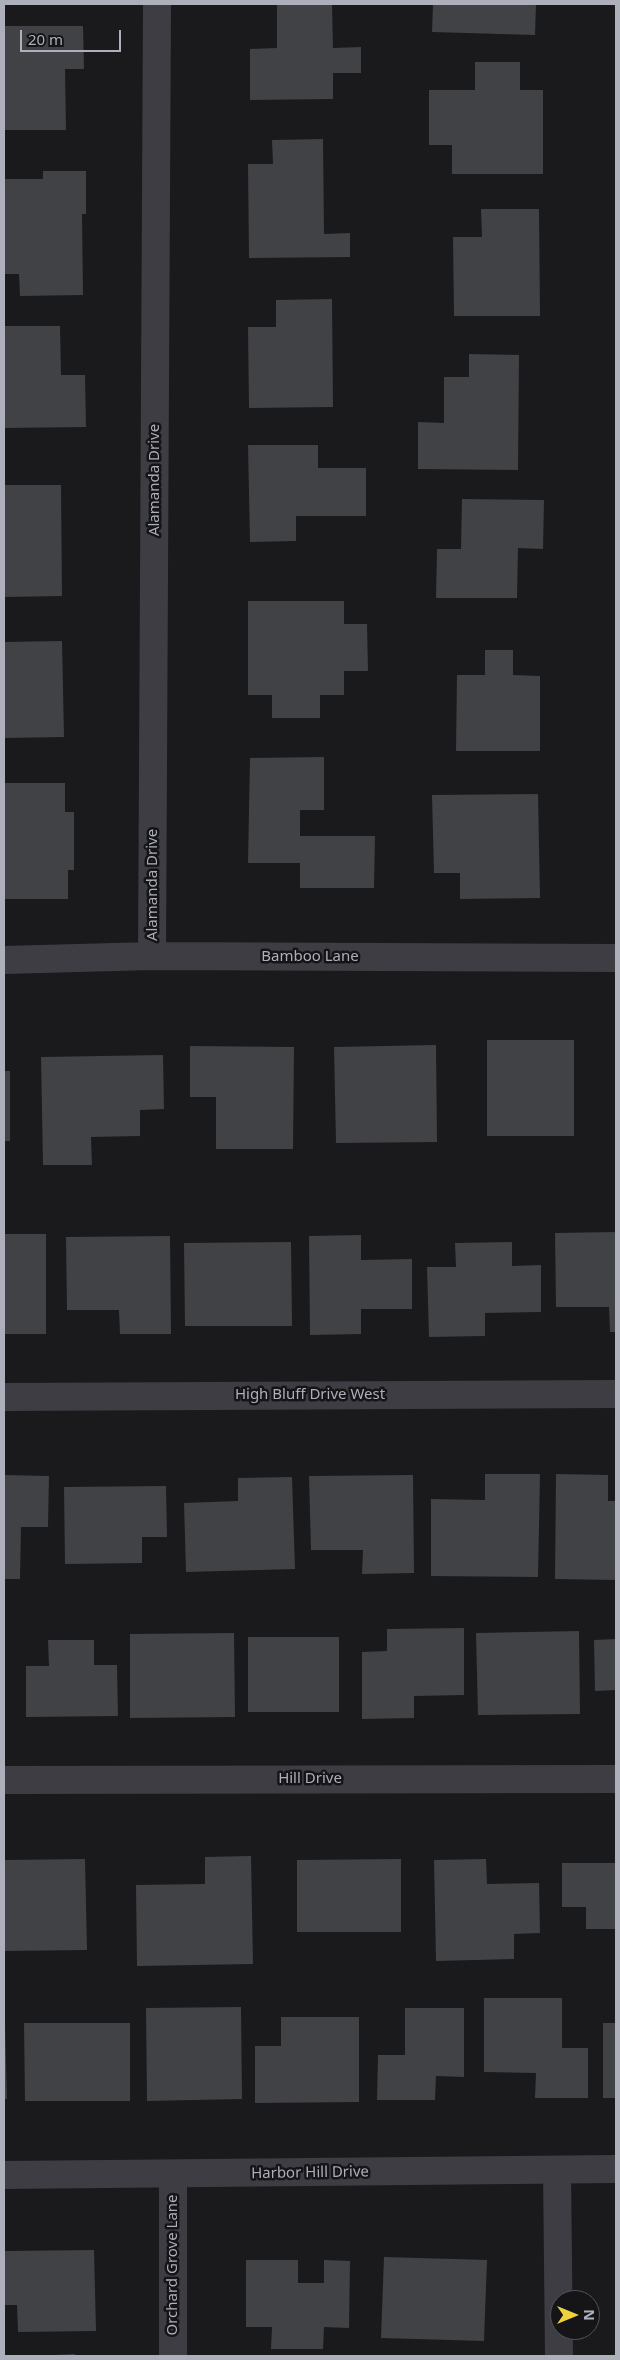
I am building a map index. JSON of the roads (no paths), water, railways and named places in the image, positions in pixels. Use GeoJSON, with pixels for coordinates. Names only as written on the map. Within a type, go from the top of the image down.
{"type":"FeatureCollection","features":[{"type":"Feature","properties":{"kind":"street","name":"Alamanda Drive"},"geometry":{"type":"LineString","coordinates":[[152,956],[157,4]]}},
{"type":"Feature","properties":{"kind":"street","name":"Bamboo Lane"},"geometry":{"type":"LineString","coordinates":[[4,960],[152,956],[616,958]]}},
{"type":"Feature","properties":{"kind":"street","name":"High Bluff Drive West"},"geometry":{"type":"LineString","coordinates":[[4,1397],[616,1394]]}},
{"type":"Feature","properties":{"kind":"street","name":"Hill Drive"},"geometry":{"type":"LineString","coordinates":[[4,1780],[616,1779]]}},
{"type":"Feature","properties":{"kind":"street","name":"Harbor Hill Drive"},"geometry":{"type":"LineString","coordinates":[[4,2175],[616,2169]]}},
{"type":"Feature","properties":{"kind":"street"},"geometry":{"type":"LineString","coordinates":[[557,2170],[559,2356]]}},
{"type":"Feature","properties":{"kind":"street","name":"Orchard Grove Lane"},"geometry":{"type":"LineString","coordinates":[[172,2174],[173,2356]]}}]}
